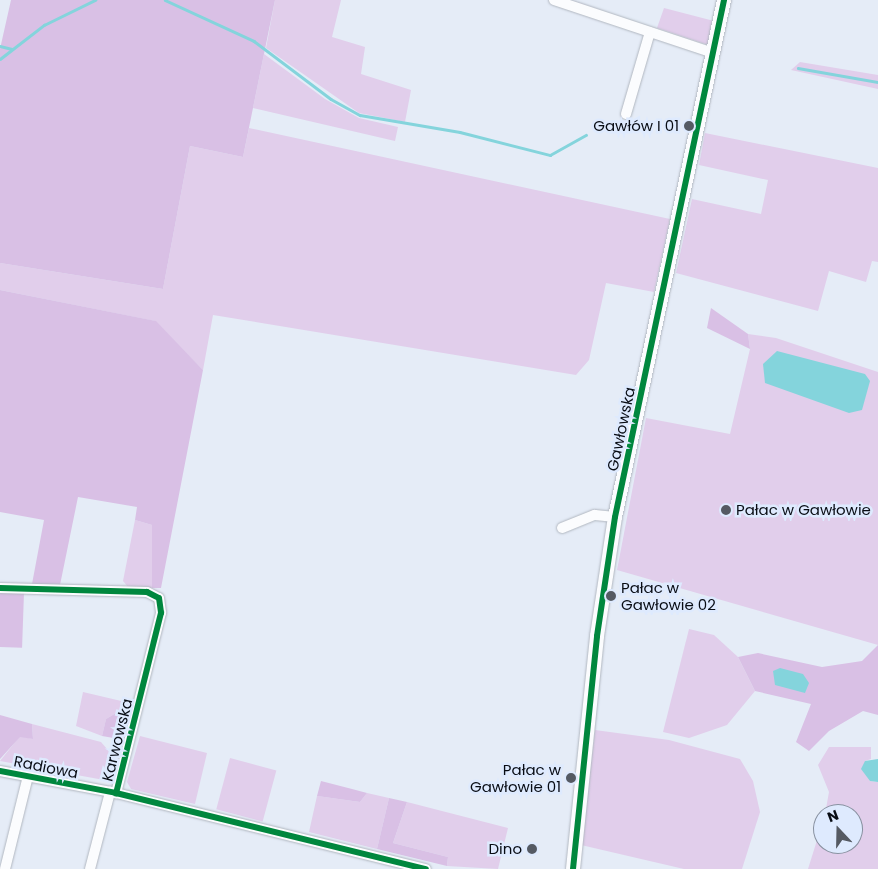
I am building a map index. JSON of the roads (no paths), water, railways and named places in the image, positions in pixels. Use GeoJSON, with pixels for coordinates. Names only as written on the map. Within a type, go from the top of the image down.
{"type":"FeatureCollection","features":[{"type":"Feature","properties":{"kind":"street"},"geometry":{"type":"LineString","coordinates":[[554,0],[713,52]]}},
{"type":"Feature","properties":{"kind":"street","name":"Gawłowska"},"geometry":{"type":"LineString","coordinates":[[573,869],[597,636],[615,517],[724,0]]}},
{"type":"Feature","properties":{"kind":"street"},"geometry":{"type":"LineString","coordinates":[[626,114],[650,32]]}},
{"type":"Feature","properties":{"kind":"street"},"geometry":{"type":"LineString","coordinates":[[562,528],[595,514],[615,517]]}},
{"type":"Feature","properties":{"kind":"street","name":"Karwowska"},"geometry":{"type":"LineString","coordinates":[[0,588],[147,592],[159,598],[161,613],[113,792],[426,869]]}},
{"type":"Feature","properties":{"kind":"street","name":"Radiowa"},"geometry":{"type":"LineString","coordinates":[[0,771],[113,792]]}},
{"type":"Feature","properties":{"kind":"street"},"geometry":{"type":"LineString","coordinates":[[6,869],[28,776]]}},
{"type":"Feature","properties":{"kind":"street"},"geometry":{"type":"LineString","coordinates":[[90,869],[113,792]]}},
{"type":"Feature","properties":{"kind":"water"},"geometry":{"type":"Polygon","coordinates":[[[777,351],[865,374],[870,381],[862,410],[849,413],[765,383],[763,364],[777,351]]]}},
{"type":"Feature","properties":{"kind":"water"},"geometry":{"type":"Polygon","coordinates":[[[780,668],[803,674],[809,683],[805,693],[775,685],[773,671],[780,668]]]}},
{"type":"Feature","properties":{"kind":"water"},"geometry":{"type":"Polygon","coordinates":[[[878,759],[878,782],[870,781],[861,769],[865,761],[878,759]]]}},
{"type":"Feature","properties":{"kind":"waterway"},"geometry":{"type":"LineString","coordinates":[[0,59],[44,25],[95,0]]}},
{"type":"Feature","properties":{"kind":"waterway"},"geometry":{"type":"LineString","coordinates":[[165,0],[254,41],[331,99],[360,115],[460,132],[550,155],[586,135]]}},
{"type":"Feature","properties":{"kind":"waterway"},"geometry":{"type":"LineString","coordinates":[[0,46],[12,49]]}},
{"type":"Feature","properties":{"kind":"waterway"},"geometry":{"type":"LineString","coordinates":[[798,68],[878,82]]}},
{"type":"Feature","properties":{"kind":"place","name":"Gawłów I 01"},"geometry":{"type":"Point","coordinates":[689,126]}},
{"type":"Feature","properties":{"kind":"place","name":"Pałac w Gawłowie"},"geometry":{"type":"Point","coordinates":[726,510]}},
{"type":"Feature","properties":{"kind":"place","name":"Pałac w Gawłowie 02"},"geometry":{"type":"Point","coordinates":[611,596]}},
{"type":"Feature","properties":{"kind":"place","name":"Pałac w Gawłowie 01"},"geometry":{"type":"Point","coordinates":[571,778]}},
{"type":"Feature","properties":{"kind":"place","name":"Dino"},"geometry":{"type":"Point","coordinates":[532,849]}}]}
